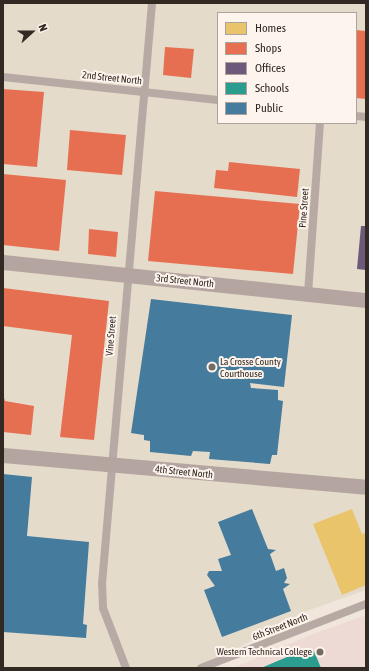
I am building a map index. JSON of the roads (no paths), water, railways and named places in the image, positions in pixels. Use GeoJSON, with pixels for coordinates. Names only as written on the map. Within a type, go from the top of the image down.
{"type":"FeatureCollection","features":[{"type":"Feature","properties":{"kind":"highway","name":"3rd Street North"},"geometry":{"type":"LineString","coordinates":[[3,262],[366,300]]}},
{"type":"Feature","properties":{"kind":"highway","name":"4th Street North"},"geometry":{"type":"LineString","coordinates":[[3,455],[366,487]]}},
{"type":"Feature","properties":{"kind":"street","name":"Vine Street"},"geometry":{"type":"LineString","coordinates":[[126,668],[102,598],[126,275],[152,3]]}},
{"type":"Feature","properties":{"kind":"street","name":"2nd Street North"},"geometry":{"type":"LineString","coordinates":[[3,77],[217,100]]}},
{"type":"Feature","properties":{"kind":"street","name":"Pine Street"},"geometry":{"type":"LineString","coordinates":[[308,294],[320,124]]}},
{"type":"Feature","properties":{"kind":"street","name":"6th Street North"},"geometry":{"type":"LineString","coordinates":[[201,668],[366,604]]}},
{"type":"Feature","properties":{"kind":"place","name":"La Crosse County Courthouse"},"geometry":{"type":"Point","coordinates":[212,367]}},
{"type":"Feature","properties":{"kind":"place","name":"Western Technical College"},"geometry":{"type":"Point","coordinates":[320,652]}}]}
